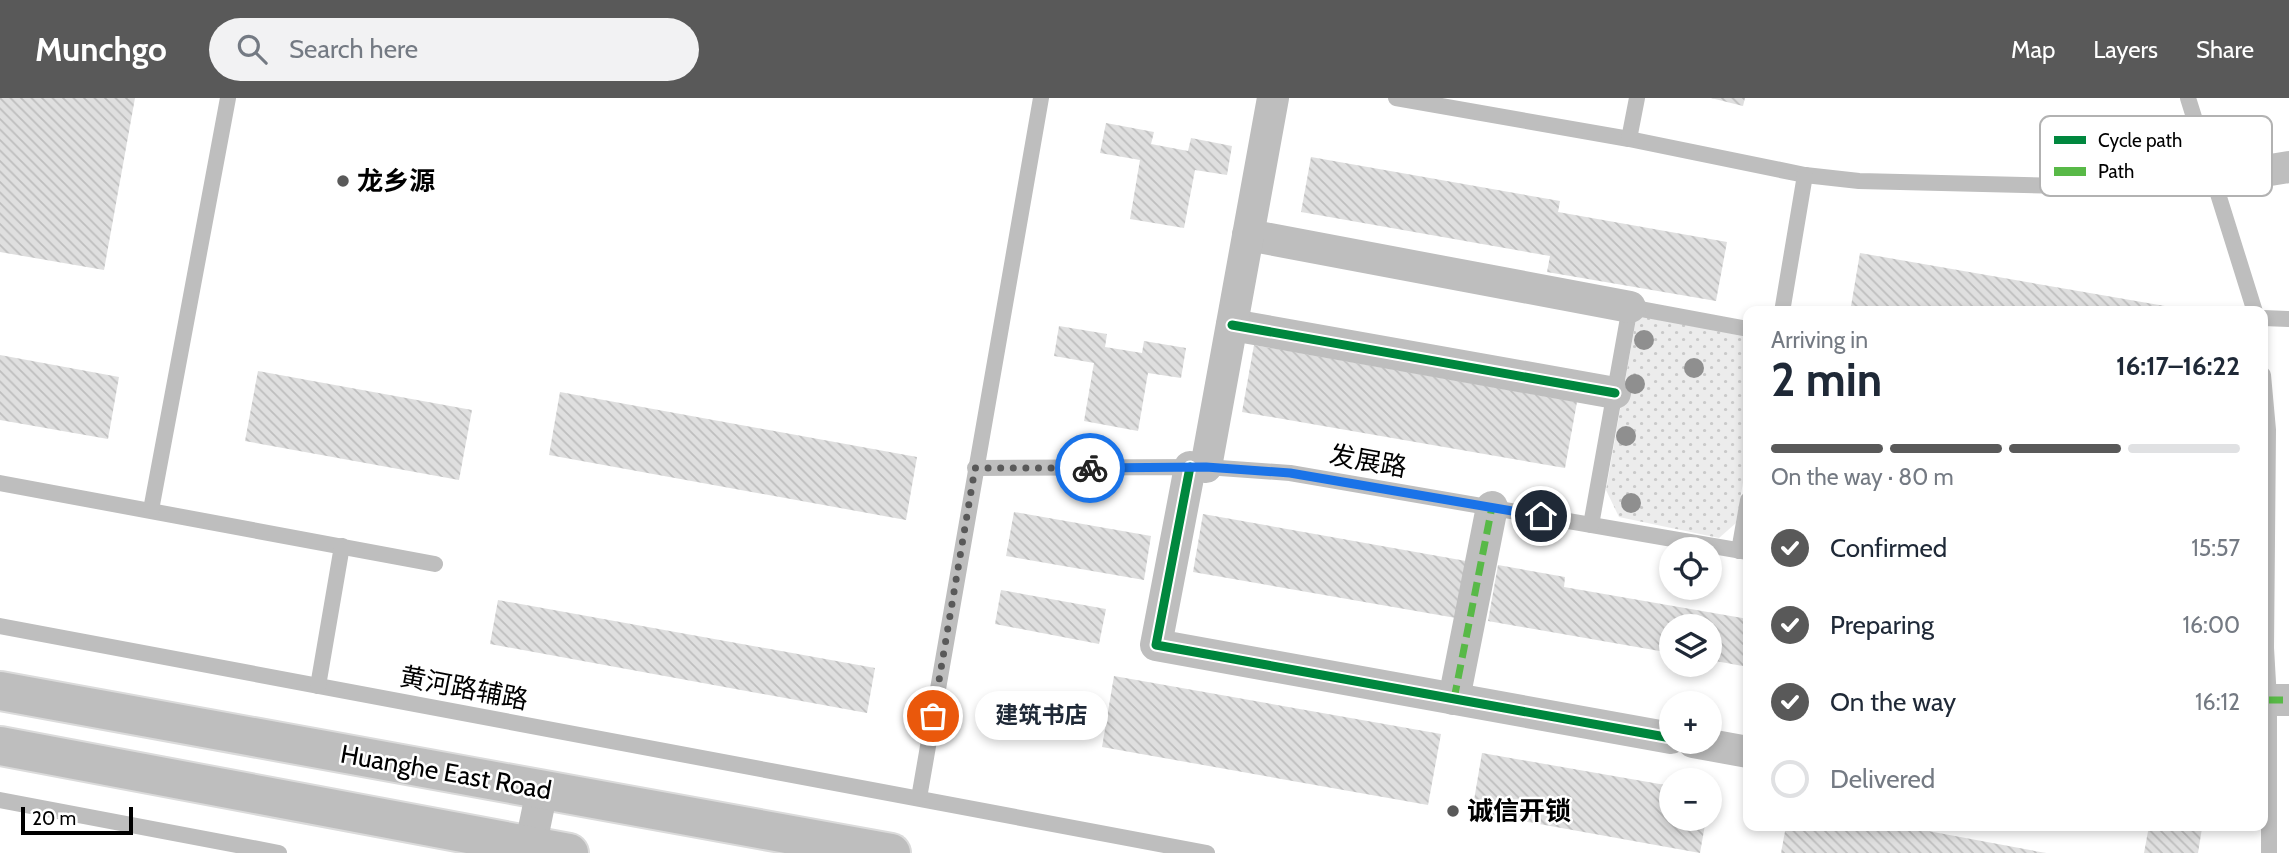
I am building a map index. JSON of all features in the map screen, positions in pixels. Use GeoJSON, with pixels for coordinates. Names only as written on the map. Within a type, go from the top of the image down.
{"type":"FeatureCollection","features":[{"type":"Feature","properties":{"kind":"main road","name":"Huanghe East Road"},"geometry":{"type":"LineString","coordinates":[[0,691],[891,853]]}},
{"type":"Feature","properties":{"kind":"main road"},"geometry":{"type":"LineString","coordinates":[[0,746],[530,849],[569,853]]}},
{"type":"Feature","properties":{"kind":"street"},"geometry":{"type":"LineString","coordinates":[[1273,98],[1232,325],[1156,645],[1659,736]]}},
{"type":"Feature","properties":{"kind":"street"},"geometry":{"type":"LineString","coordinates":[[1248,235],[1630,307]]}},
{"type":"Feature","properties":{"kind":"street"},"geometry":{"type":"LineString","coordinates":[[1232,325],[1615,393]]}},
{"type":"Feature","properties":{"kind":"street"},"geometry":{"type":"LineString","coordinates":[[1454,699],[1492,508]]}},
{"type":"Feature","properties":{"kind":"street"},"geometry":{"type":"LineString","coordinates":[[1722,747],[1743,751]]}},
{"type":"Feature","properties":{"kind":"street"},"geometry":{"type":"LineString","coordinates":[[530,849],[542,790]]}},
{"type":"Feature","properties":{"kind":"lane"},"geometry":{"type":"LineString","coordinates":[[151,510],[228,98]]}},
{"type":"Feature","properties":{"kind":"lane"},"geometry":{"type":"LineString","coordinates":[[919,798],[1041,98]]}},
{"type":"Feature","properties":{"kind":"lane"},"geometry":{"type":"LineString","coordinates":[[1396,98],[1629,139],[1805,175],[1859,181],[2040,185]]}},
{"type":"Feature","properties":{"kind":"lane"},"geometry":{"type":"LineString","coordinates":[[1629,139],[1637,98]]}},
{"type":"Feature","properties":{"kind":"lane"},"geometry":{"type":"LineString","coordinates":[[2188,98],[2194,116]]}},
{"type":"Feature","properties":{"kind":"lane"},"geometry":{"type":"LineString","coordinates":[[1783,306],[1805,175]]}},
{"type":"Feature","properties":{"kind":"lane"},"geometry":{"type":"LineString","coordinates":[[2219,196],[2253,306]]}},
{"type":"Feature","properties":{"kind":"lane"},"geometry":{"type":"LineString","coordinates":[[1591,525],[1630,307],[1743,328]]}},
{"type":"Feature","properties":{"kind":"lane"},"geometry":{"type":"LineString","coordinates":[[2268,318],[2289,319]]}},
{"type":"Feature","properties":{"kind":"lane","name":"发展路"},"geometry":{"type":"LineString","coordinates":[[975,468],[1198,467],[1290,473],[1743,552]]}},
{"type":"Feature","properties":{"kind":"lane"},"geometry":{"type":"LineString","coordinates":[[0,483],[435,564]]}},
{"type":"Feature","properties":{"kind":"lane"},"geometry":{"type":"LineString","coordinates":[[318,686],[342,546]]}},
{"type":"Feature","properties":{"kind":"lane","name":"黄河路辅路"},"geometry":{"type":"LineString","coordinates":[[0,626],[1207,853]]}},
{"type":"Feature","properties":{"kind":"lane"},"geometry":{"type":"LineString","coordinates":[[2268,659],[2279,700],[2269,853]]}},
{"type":"Feature","properties":{"kind":"lane"},"geometry":{"type":"LineString","coordinates":[[0,800],[279,853]]}},
{"type":"Feature","properties":{"kind":"shaded area"},"geometry":{"type":"Polygon","coordinates":[[[1645,315],[1743,335],[1743,483],[1736,523],[1720,537],[1714,537],[1619,517],[1606,490],[1636,319],[1645,315]]]}},
{"type":"Feature","properties":{"kind":"building"},"geometry":{"type":"Polygon","coordinates":[[[0,98],[135,98],[104,270],[0,252],[0,98]]]}},
{"type":"Feature","properties":{"kind":"building"},"geometry":{"type":"Polygon","coordinates":[[[1711,98],[1745,98],[1743,106],[1711,98]]]}},
{"type":"Feature","properties":{"kind":"building"},"geometry":{"type":"Polygon","coordinates":[[[1106,123],[1154,132],[1151,144],[1188,151],[1191,138],[1232,146],[1227,175],[1195,170],[1184,228],[1130,219],[1140,160],[1100,153],[1106,123]]]}},
{"type":"Feature","properties":{"kind":"building"},"geometry":{"type":"Polygon","coordinates":[[[1311,157],[1560,201],[1558,212],[1727,242],[1716,301],[1547,272],[1550,256],[1301,212],[1311,157]]]}},
{"type":"Feature","properties":{"kind":"building"},"geometry":{"type":"Polygon","coordinates":[[[1860,253],[2165,306],[1851,306],[1860,253]]]}},
{"type":"Feature","properties":{"kind":"building"},"geometry":{"type":"Polygon","coordinates":[[[1059,326],[1107,334],[1105,347],[1142,353],[1144,341],[1186,348],[1181,378],[1148,373],[1138,431],[1084,421],[1094,363],[1054,356],[1059,326]]]}},
{"type":"Feature","properties":{"kind":"building"},"geometry":{"type":"Polygon","coordinates":[[[1254,345],[1577,402],[1565,468],[1242,412],[1254,345]]]}},
{"type":"Feature","properties":{"kind":"building"},"geometry":{"type":"Polygon","coordinates":[[[0,355],[119,377],[108,439],[0,420],[0,355]]]}},
{"type":"Feature","properties":{"kind":"building"},"geometry":{"type":"Polygon","coordinates":[[[258,371],[472,410],[459,480],[245,441],[258,371]]]}},
{"type":"Feature","properties":{"kind":"building"},"geometry":{"type":"Polygon","coordinates":[[[560,392],[917,457],[906,520],[549,455],[560,392]]]}},
{"type":"Feature","properties":{"kind":"building"},"geometry":{"type":"Polygon","coordinates":[[[1014,512],[1151,536],[1144,580],[1006,556],[1014,512]]]}},
{"type":"Feature","properties":{"kind":"building"},"geometry":{"type":"Polygon","coordinates":[[[1203,514],[1466,561],[1456,618],[1193,572],[1203,514]]]}},
{"type":"Feature","properties":{"kind":"building"},"geometry":{"type":"Polygon","coordinates":[[[1498,565],[1565,577],[1564,587],[1719,614],[1659,614],[1659,651],[1488,621],[1498,565]]]}},
{"type":"Feature","properties":{"kind":"building"},"geometry":{"type":"Polygon","coordinates":[[[1001,590],[1106,609],[1099,644],[995,624],[1001,590]]]}},
{"type":"Feature","properties":{"kind":"building"},"geometry":{"type":"Polygon","coordinates":[[[498,600],[875,668],[867,713],[490,644],[498,600]]]}},
{"type":"Feature","properties":{"kind":"building"},"geometry":{"type":"Polygon","coordinates":[[[1722,614],[1743,618],[1743,666],[1722,662],[1722,614]]]}},
{"type":"Feature","properties":{"kind":"building"},"geometry":{"type":"Polygon","coordinates":[[[1114,676],[1441,734],[1428,805],[1102,747],[1114,676]]]}},
{"type":"Feature","properties":{"kind":"building"},"geometry":{"type":"Polygon","coordinates":[[[1482,753],[1659,784],[1659,831],[1704,831],[1700,853],[1472,812],[1482,753]]]}},
{"type":"Feature","properties":{"kind":"building"},"geometry":{"type":"Polygon","coordinates":[[[1785,831],[1928,831],[2046,853],[1781,853],[1785,831]]]}},
{"type":"Feature","properties":{"kind":"building"},"geometry":{"type":"Polygon","coordinates":[[[2148,831],[2202,831],[2198,853],[2144,853],[2148,831]]]}},
{"type":"Feature","properties":{"kind":"marked path"},"geometry":{"type":"LineString","coordinates":[[1454,699],[1492,507]]}},
{"type":"Feature","properties":{"kind":"marked path"},"geometry":{"type":"LineString","coordinates":[[2269,700],[2289,700]]}},
{"type":"Feature","properties":{"kind":"cycle path"},"geometry":{"type":"LineString","coordinates":[[1232,325],[1615,393]]}},
{"type":"Feature","properties":{"kind":"cycle path"},"geometry":{"type":"LineString","coordinates":[[1190,467],[1156,645],[1659,736]]}},
{"type":"Feature","properties":{"kind":"way so far"},"geometry":{"type":"LineString","coordinates":[[933,716],[975,468],[1090,468]]}},
{"type":"Feature","properties":{"kind":"place","name":"龙乡源"},"geometry":{"type":"Point","coordinates":[343,181]}},
{"type":"Feature","properties":{"kind":"place","name":"建筑书店"},"geometry":{"type":"Point","coordinates":[933,716]}},
{"type":"Feature","properties":{"kind":"place","name":"诚信开锁"},"geometry":{"type":"Point","coordinates":[1453,811]}},
{"type":"Feature","properties":{"kind":"route"},"geometry":{"type":"LineString","coordinates":[[1090,468],[1206,467],[1290,473],[1541,516]]}}]}
